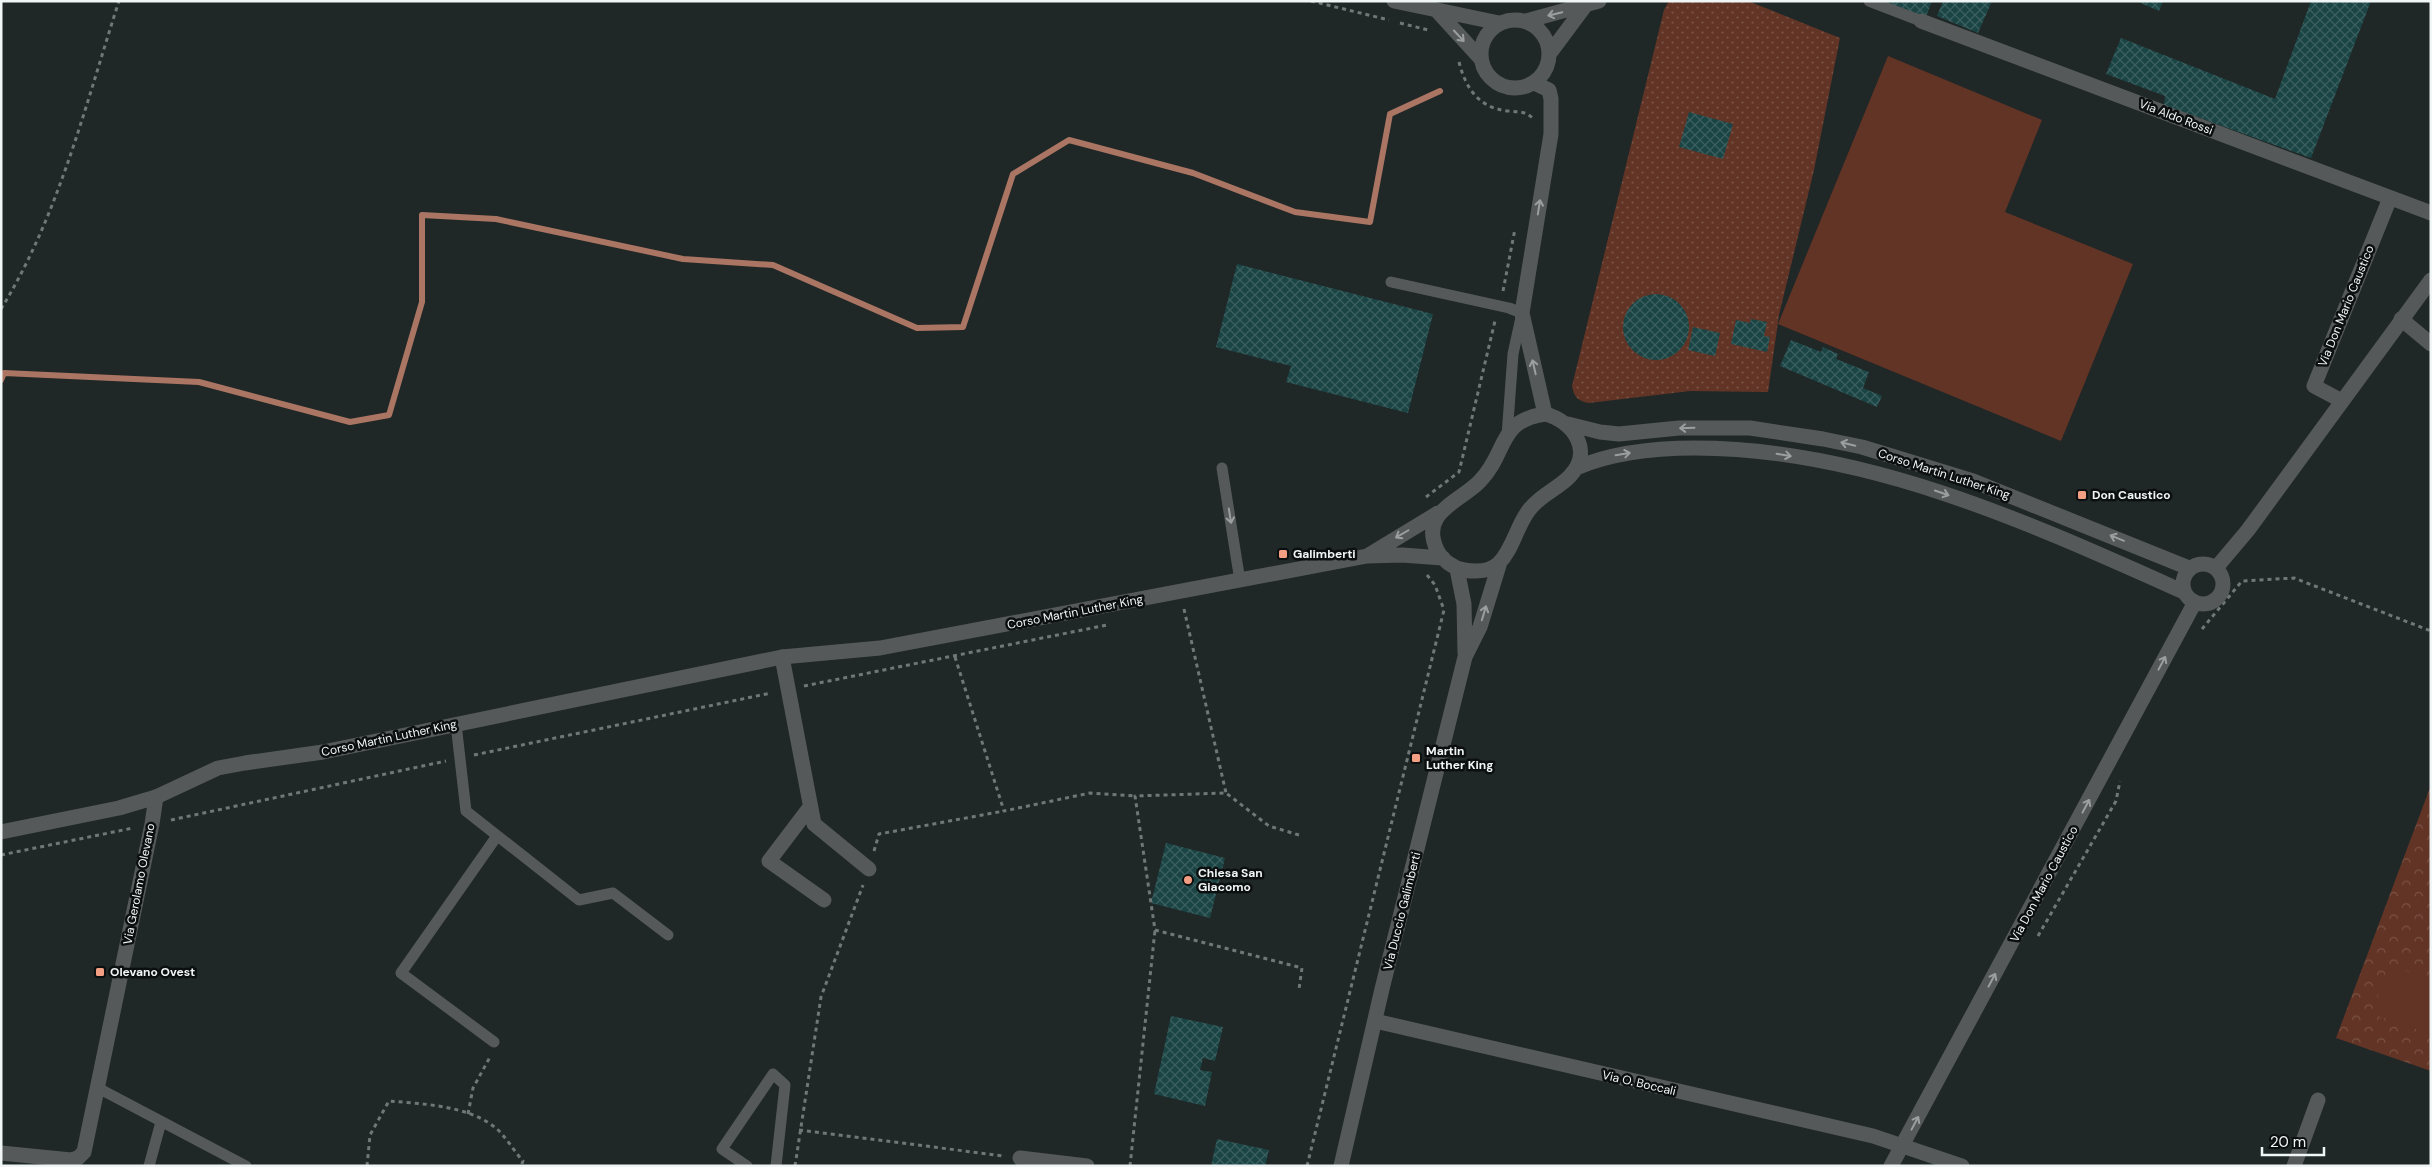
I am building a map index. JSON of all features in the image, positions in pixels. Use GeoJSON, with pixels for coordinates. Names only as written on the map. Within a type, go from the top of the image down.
{"type":"FeatureCollection","features":[{"type":"Feature","properties":{"kind":"street"},"geometry":{"type":"LineString","coordinates":[[1394,1],[1438,12],[1499,23]]}},
{"type":"Feature","properties":{"kind":"street"},"geometry":{"type":"LineString","coordinates":[[1592,4],[1550,53],[1545,70],[1534,83],[1523,88],[1512,88],[1501,85],[1492,79],[1485,70],[1481,59],[1481,48],[1485,38],[1499,23],[1508,20],[1526,21],[1592,4]]}},
{"type":"Feature","properties":{"kind":"street"},"geometry":{"type":"LineString","coordinates":[[1438,12],[1481,59]]}},
{"type":"Feature","properties":{"kind":"street"},"geometry":{"type":"LineString","coordinates":[[1526,21],[1543,33],[1550,53]]}},
{"type":"Feature","properties":{"kind":"street","name":"Via Aldo Rossi"},"geometry":{"type":"LineString","coordinates":[[1921,21],[2431,213]]}},
{"type":"Feature","properties":{"kind":"street"},"geometry":{"type":"LineString","coordinates":[[1534,83],[1549,90],[1551,134],[1522,313],[1544,414]]}},
{"type":"Feature","properties":{"kind":"street","name":"Via Don Mario Caustico"},"geometry":{"type":"LineString","coordinates":[[2342,401],[2314,386],[2390,198]]}},
{"type":"Feature","properties":{"kind":"street"},"geometry":{"type":"LineString","coordinates":[[2190,568],[2183,579],[2190,597],[2208,603],[2220,595],[2223,587],[2222,578],[2216,568],[2246,533],[2431,280]]}},
{"type":"Feature","properties":{"kind":"street"},"geometry":{"type":"LineString","coordinates":[[2401,319],[2431,344]]}},
{"type":"Feature","properties":{"kind":"street","name":"Corso Martin Luther King"},"geometry":{"type":"LineString","coordinates":[[1367,556],[1438,513],[1481,481],[1492,467],[1515,424],[1527,417],[1544,414],[1556,417],[1568,424],[1600,432],[1619,434],[1679,428],[1750,428],[1823,438],[1862,447],[1973,481],[2190,568],[2201,563],[2216,568]]}},
{"type":"Feature","properties":{"kind":"street"},"geometry":{"type":"LineString","coordinates":[[1568,424],[1576,434],[1579,443],[1580,456],[1576,468]]}},
{"type":"Feature","properties":{"kind":"street","name":"Corso Martin Luther King"},"geometry":{"type":"LineString","coordinates":[[1576,468],[1606,456],[1680,448],[1748,450],[1824,462],[1920,486],[1971,503],[2190,597]]}},
{"type":"Feature","properties":{"kind":"street","name":"Via Duccio Galimberti"},"geometry":{"type":"LineString","coordinates":[[1342,1166],[1375,1022],[1465,657],[1480,627],[1500,562],[1522,519],[1534,503],[1569,477],[1576,468]]}},
{"type":"Feature","properties":{"kind":"street"},"geometry":{"type":"LineString","coordinates":[[1438,513],[1434,528],[1434,541],[1443,558],[1457,569],[1475,572],[1489,569],[1500,562]]}},
{"type":"Feature","properties":{"kind":"street","name":"Corso Martin Luther King"},"geometry":{"type":"LineString","coordinates":[[1,832],[119,808],[156,796],[192,778],[218,768],[323,752],[782,657],[880,648],[1367,556],[1402,555],[1443,558]]}},
{"type":"Feature","properties":{"kind":"street","name":"Via Duccio Galimberti"},"geometry":{"type":"LineString","coordinates":[[1457,569],[1465,625],[1465,657]]}},
{"type":"Feature","properties":{"kind":"street","name":"Via Don Mario Caustico"},"geometry":{"type":"LineString","coordinates":[[1892,1166],[2190,597]]}},
{"type":"Feature","properties":{"kind":"street"},"geometry":{"type":"LineString","coordinates":[[782,657],[786,690],[814,824],[869,868]]}},
{"type":"Feature","properties":{"kind":"street","name":"Via Gerolamo Olevano"},"geometry":{"type":"LineString","coordinates":[[1,1153],[63,1160],[78,1158],[84,1152],[152,824],[156,796]]}},
{"type":"Feature","properties":{"kind":"street"},"geometry":{"type":"LineString","coordinates":[[810,807],[769,861],[824,900]]}},
{"type":"Feature","properties":{"kind":"street","name":"Via O. Boccali"},"geometry":{"type":"LineString","coordinates":[[1375,1022],[1904,1145],[1962,1166]]}},
{"type":"Feature","properties":{"kind":"street"},"geometry":{"type":"LineString","coordinates":[[2294,1166],[2318,1100]]}},
{"type":"Feature","properties":{"kind":"street"},"geometry":{"type":"LineString","coordinates":[[1020,1158],[1087,1166]]}},
{"type":"Feature","properties":{"kind":"lane"},"geometry":{"type":"LineString","coordinates":[[1869,1],[1921,21]]}},
{"type":"Feature","properties":{"kind":"lane"},"geometry":{"type":"LineString","coordinates":[[1391,282],[1499,306],[1522,313],[1513,354],[1507,436]]}},
{"type":"Feature","properties":{"kind":"lane"},"geometry":{"type":"LineString","coordinates":[[1222,468],[1240,581]]}},
{"type":"Feature","properties":{"kind":"lane"},"geometry":{"type":"LineString","coordinates":[[456,724],[466,811],[579,900],[613,893],[668,935]]}},
{"type":"Feature","properties":{"kind":"lane"},"geometry":{"type":"LineString","coordinates":[[494,1042],[401,973],[497,836]]}},
{"type":"Feature","properties":{"kind":"lane"},"geometry":{"type":"LineString","coordinates":[[747,1166],[722,1149],[774,1074],[785,1085],[776,1166]]}},
{"type":"Feature","properties":{"kind":"lane"},"geometry":{"type":"LineString","coordinates":[[98,1088],[246,1166]]}},
{"type":"Feature","properties":{"kind":"lane"},"geometry":{"type":"LineString","coordinates":[[149,1166],[161,1122]]}},
{"type":"Feature","properties":{"kind":"path"},"geometry":{"type":"LineString","coordinates":[[1,309],[23,274],[42,232],[119,1]]}},
{"type":"Feature","properties":{"kind":"path"},"geometry":{"type":"LineString","coordinates":[[1311,1],[1434,32]]}},
{"type":"Feature","properties":{"kind":"path"},"geometry":{"type":"LineString","coordinates":[[1458,58],[1466,84],[1477,99],[1492,108],[1526,112],[1533,118],[1535,125]]}},
{"type":"Feature","properties":{"kind":"path"},"geometry":{"type":"LineString","coordinates":[[1422,500],[1459,472],[1516,227]]}},
{"type":"Feature","properties":{"kind":"path"},"geometry":{"type":"LineString","coordinates":[[1307,1166],[1444,610],[1435,585],[1424,571]]}},
{"type":"Feature","properties":{"kind":"path"},"geometry":{"type":"LineString","coordinates":[[2207,624],[2242,581],[2294,578],[2431,631]]}},
{"type":"Feature","properties":{"kind":"path"},"geometry":{"type":"LineString","coordinates":[[1175,611],[1193,607]]}},
{"type":"Feature","properties":{"kind":"path"},"geometry":{"type":"LineString","coordinates":[[1184,609],[1226,793]]}},
{"type":"Feature","properties":{"kind":"path"},"geometry":{"type":"LineString","coordinates":[[1,855],[786,690],[1109,625]]}},
{"type":"Feature","properties":{"kind":"path"},"geometry":{"type":"LineString","coordinates":[[955,656],[1004,811]]}},
{"type":"Feature","properties":{"kind":"path"},"geometry":{"type":"LineString","coordinates":[[795,1166],[799,1130],[821,997],[869,868],[879,834],[1090,793],[1135,796],[1226,793],[1269,826],[1299,835]]}},
{"type":"Feature","properties":{"kind":"path"},"geometry":{"type":"LineString","coordinates":[[1130,1166],[1155,930],[1135,796]]}},
{"type":"Feature","properties":{"kind":"path"},"geometry":{"type":"LineString","coordinates":[[1155,930],[1302,968],[1299,989]]}},
{"type":"Feature","properties":{"kind":"path"},"geometry":{"type":"LineString","coordinates":[[468,1114],[472,1088],[495,1048],[494,1042]]}},
{"type":"Feature","properties":{"kind":"path"},"geometry":{"type":"LineString","coordinates":[[367,1166],[370,1135],[389,1101],[433,1105],[468,1114],[495,1128],[523,1161],[521,1166]]}},
{"type":"Feature","properties":{"kind":"path"},"geometry":{"type":"LineString","coordinates":[[799,1130],[1020,1158]]}},
{"type":"Feature","properties":{"kind":"green space"},"geometry":{"type":"Polygon","coordinates":[[[1669,1],[1748,1],[1840,38],[1814,170],[1779,315],[1768,392],[1690,391],[1589,403],[1577,398],[1572,386],[1664,10],[1669,1]]]}},
{"type":"Feature","properties":{"kind":"green space"},"geometry":{"type":"Polygon","coordinates":[[[1888,56],[2042,120],[2005,212],[2133,264],[2061,441],[1778,324],[1888,56]]]}},
{"type":"Feature","properties":{"kind":"green space"},"geometry":{"type":"Polygon","coordinates":[[[2431,785],[2431,1071],[2336,1038],[2431,785]]]}},
{"type":"Feature","properties":{"kind":"green space"},"geometry":{"type":"Polygon","coordinates":[[[2388,965],[2431,979],[2431,1034],[2372,1014],[2388,965]]]}},
{"type":"Feature","properties":{"kind":"building"},"geometry":{"type":"Polygon","coordinates":[[[1881,1],[1932,1],[1925,19],[1881,1]]]}},
{"type":"Feature","properties":{"kind":"building"},"geometry":{"type":"Polygon","coordinates":[[[1943,1],[1992,1],[1978,33],[1937,16],[1943,1]]]}},
{"type":"Feature","properties":{"kind":"building"},"geometry":{"type":"Polygon","coordinates":[[[2136,1],[2163,1],[2159,11],[2136,1]]]}},
{"type":"Feature","properties":{"kind":"building"},"geometry":{"type":"Polygon","coordinates":[[[2311,1],[2371,1],[2311,158],[2164,105],[2165,96],[2106,74],[2121,38],[2275,99],[2311,1]]]}},
{"type":"Feature","properties":{"kind":"building"},"geometry":{"type":"Polygon","coordinates":[[[1689,112],[1733,124],[1723,159],[1679,147],[1689,112]]]}},
{"type":"Feature","properties":{"kind":"building"},"geometry":{"type":"Polygon","coordinates":[[[1237,264],[1433,314],[1408,413],[1286,382],[1291,366],[1216,347],[1237,264]]]}},
{"type":"Feature","properties":{"kind":"building"},"geometry":{"type":"Polygon","coordinates":[[[1656,294],[1669,297],[1679,304],[1686,314],[1689,327],[1686,340],[1679,350],[1669,357],[1656,360],[1643,357],[1633,350],[1626,340],[1623,327],[1626,314],[1633,304],[1643,297],[1656,294]]]}},
{"type":"Feature","properties":{"kind":"building"},"geometry":{"type":"Polygon","coordinates":[[[1751,319],[1767,322],[1764,336],[1770,337],[1767,352],[1731,344],[1736,320],[1750,323],[1751,319]]]}},
{"type":"Feature","properties":{"kind":"building"},"geometry":{"type":"Polygon","coordinates":[[[1693,327],[1720,333],[1715,356],[1688,350],[1693,327]]]}},
{"type":"Feature","properties":{"kind":"building"},"geometry":{"type":"Polygon","coordinates":[[[1791,340],[1821,352],[1823,347],[1838,354],[1836,359],[1869,372],[1863,388],[1882,396],[1877,407],[1780,366],[1791,340]]]}},
{"type":"Feature","properties":{"kind":"building","name":"Chiesa San Giacomo"},"geometry":{"type":"Polygon","coordinates":[[[1166,843],[1225,858],[1210,918],[1151,903],[1166,843]]]}},
{"type":"Feature","properties":{"kind":"building"},"geometry":{"type":"Polygon","coordinates":[[[1171,1016],[1223,1027],[1215,1061],[1203,1058],[1200,1070],[1212,1072],[1205,1106],[1154,1094],[1171,1016]]]}},
{"type":"Feature","properties":{"kind":"building"},"geometry":{"type":"Polygon","coordinates":[[[1217,1139],[1269,1150],[1265,1166],[1211,1166],[1217,1139]]]}},
{"type":"Feature","properties":{"kind":"waterway"},"geometry":{"type":"LineString","coordinates":[[1,380],[4,373],[199,382],[350,422],[389,415],[422,302],[422,215],[496,219],[683,259],[773,265],[917,328],[963,327],[1013,174],[1069,140],[1193,173],[1295,212],[1370,222],[1390,114],[1440,91]]}},
{"type":"Feature","properties":{"kind":"place","name":"Don Caustico"},"geometry":{"type":"Point","coordinates":[2082,495]}},
{"type":"Feature","properties":{"kind":"place","name":"Galimberti"},"geometry":{"type":"Point","coordinates":[1283,554]}},
{"type":"Feature","properties":{"kind":"place","name":"Martin Luther King"},"geometry":{"type":"Point","coordinates":[1416,758]}},
{"type":"Feature","properties":{"kind":"place","name":"Chiesa San Giacomo"},"geometry":{"type":"Point","coordinates":[1188,880]}},
{"type":"Feature","properties":{"kind":"place","name":"Olevano Ovest"},"geometry":{"type":"Point","coordinates":[100,972]}}]}
